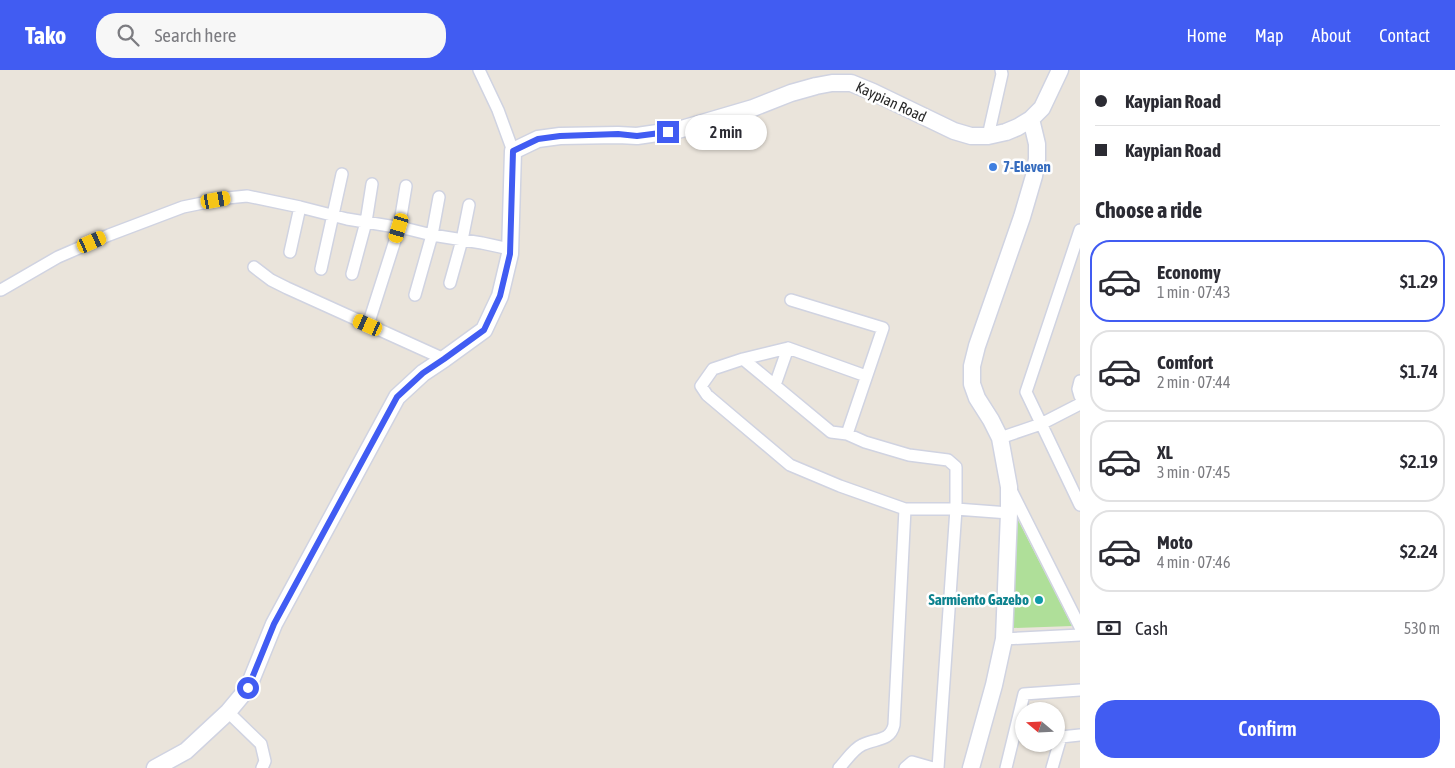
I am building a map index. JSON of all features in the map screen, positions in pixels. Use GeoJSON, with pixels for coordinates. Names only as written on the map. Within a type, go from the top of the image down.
{"type":"FeatureCollection","features":[{"type":"Feature","properties":{"kind":"main road","name":"Kaypian Road"},"geometry":{"type":"LineString","coordinates":[[513,151],[538,139],[553,137],[618,134],[637,136],[678,130],[753,108],[791,93],[832,83],[851,83],[954,131],[971,136],[988,136],[1006,132],[1031,119],[1042,108],[1060,70]]}},
{"type":"Feature","properties":{"kind":"main road"},"geometry":{"type":"LineString","coordinates":[[971,768],[994,685],[1004,639],[1009,513],[1009,487],[1000,438],[977,398],[972,384],[972,366],[1034,176],[1037,159],[1031,119]]}},
{"type":"Feature","properties":{"kind":"main road"},"geometry":{"type":"LineString","coordinates":[[155,768],[186,751],[228,712],[248,688],[274,624],[397,397],[423,373],[484,330],[500,296],[510,254],[513,151]]}},
{"type":"Feature","properties":{"kind":"street"},"geometry":{"type":"LineString","coordinates":[[479,70],[498,110],[513,151]]}},
{"type":"Feature","properties":{"kind":"street"},"geometry":{"type":"LineString","coordinates":[[988,136],[1003,71]]}},
{"type":"Feature","properties":{"kind":"street"},"geometry":{"type":"LineString","coordinates":[[321,269],[342,174]]}},
{"type":"Feature","properties":{"kind":"street"},"geometry":{"type":"LineString","coordinates":[[352,274],[366,222],[372,184]]}},
{"type":"Feature","properties":{"kind":"street"},"geometry":{"type":"LineString","coordinates":[[368,325],[399,228],[406,186]]}},
{"type":"Feature","properties":{"kind":"street"},"geometry":{"type":"LineString","coordinates":[[1,290],[66,254],[109,235],[184,207],[247,196],[333,216],[510,249]]}},
{"type":"Feature","properties":{"kind":"street"},"geometry":{"type":"LineString","coordinates":[[415,295],[440,198]]}},
{"type":"Feature","properties":{"kind":"street"},"geometry":{"type":"LineString","coordinates":[[450,283],[469,205]]}},
{"type":"Feature","properties":{"kind":"street"},"geometry":{"type":"LineString","coordinates":[[290,252],[300,207]]}},
{"type":"Feature","properties":{"kind":"street"},"geometry":{"type":"LineString","coordinates":[[1080,230],[1026,392],[1080,505]]}},
{"type":"Feature","properties":{"kind":"street"},"geometry":{"type":"LineString","coordinates":[[254,267],[271,280],[287,288],[444,359]]}},
{"type":"Feature","properties":{"kind":"street"},"geometry":{"type":"LineString","coordinates":[[791,300],[883,328],[847,434]]}},
{"type":"Feature","properties":{"kind":"street"},"geometry":{"type":"LineString","coordinates":[[866,376],[788,348],[713,369],[701,386],[707,395],[790,465],[840,486],[905,508],[1009,513]]}},
{"type":"Feature","properties":{"kind":"street"},"geometry":{"type":"LineString","coordinates":[[775,385],[788,348]]}},
{"type":"Feature","properties":{"kind":"street"},"geometry":{"type":"LineString","coordinates":[[743,360],[831,432],[847,434],[865,442],[909,455],[948,460],[956,467],[956,509],[938,768]]}},
{"type":"Feature","properties":{"kind":"street"},"geometry":{"type":"LineString","coordinates":[[1080,381],[1078,388],[1080,396]]}},
{"type":"Feature","properties":{"kind":"street"},"geometry":{"type":"LineString","coordinates":[[1000,438],[1041,424],[1080,404]]}},
{"type":"Feature","properties":{"kind":"street"},"geometry":{"type":"LineString","coordinates":[[1009,487],[1080,627]]}},
{"type":"Feature","properties":{"kind":"street"},"geometry":{"type":"LineString","coordinates":[[839,768],[860,745],[888,736],[892,732],[894,724],[905,508]]}},
{"type":"Feature","properties":{"kind":"street"},"geometry":{"type":"LineString","coordinates":[[1004,639],[1080,636]]}},
{"type":"Feature","properties":{"kind":"street"},"geometry":{"type":"LineString","coordinates":[[1006,768],[1024,694],[1080,690]]}},
{"type":"Feature","properties":{"kind":"street"},"geometry":{"type":"LineString","coordinates":[[228,712],[261,744],[265,761],[262,768]]}},
{"type":"Feature","properties":{"kind":"street"},"geometry":{"type":"LineString","coordinates":[[1052,768],[1060,737],[1080,735]]}},
{"type":"Feature","properties":{"kind":"street"},"geometry":{"type":"LineString","coordinates":[[905,768],[912,762],[933,768]]}},
{"type":"Feature","properties":{"kind":"green space"},"geometry":{"type":"Polygon","coordinates":[[[1017,518],[1072,626],[1013,628],[1017,518]]]}},
{"type":"Feature","properties":{"kind":"place","name":"7-Eleven"},"geometry":{"type":"Point","coordinates":[993,167]}},
{"type":"Feature","properties":{"kind":"place","name":"Sarmiento Gazebo"},"geometry":{"type":"Point","coordinates":[1039,600]}},
{"type":"Feature","properties":{"kind":"route"},"geometry":{"type":"LineString","coordinates":[[248,688],[274,624],[397,397],[423,373],[484,330],[500,296],[510,254],[513,151],[538,139],[560,136],[618,134],[637,136],[668,132]]}}]}
